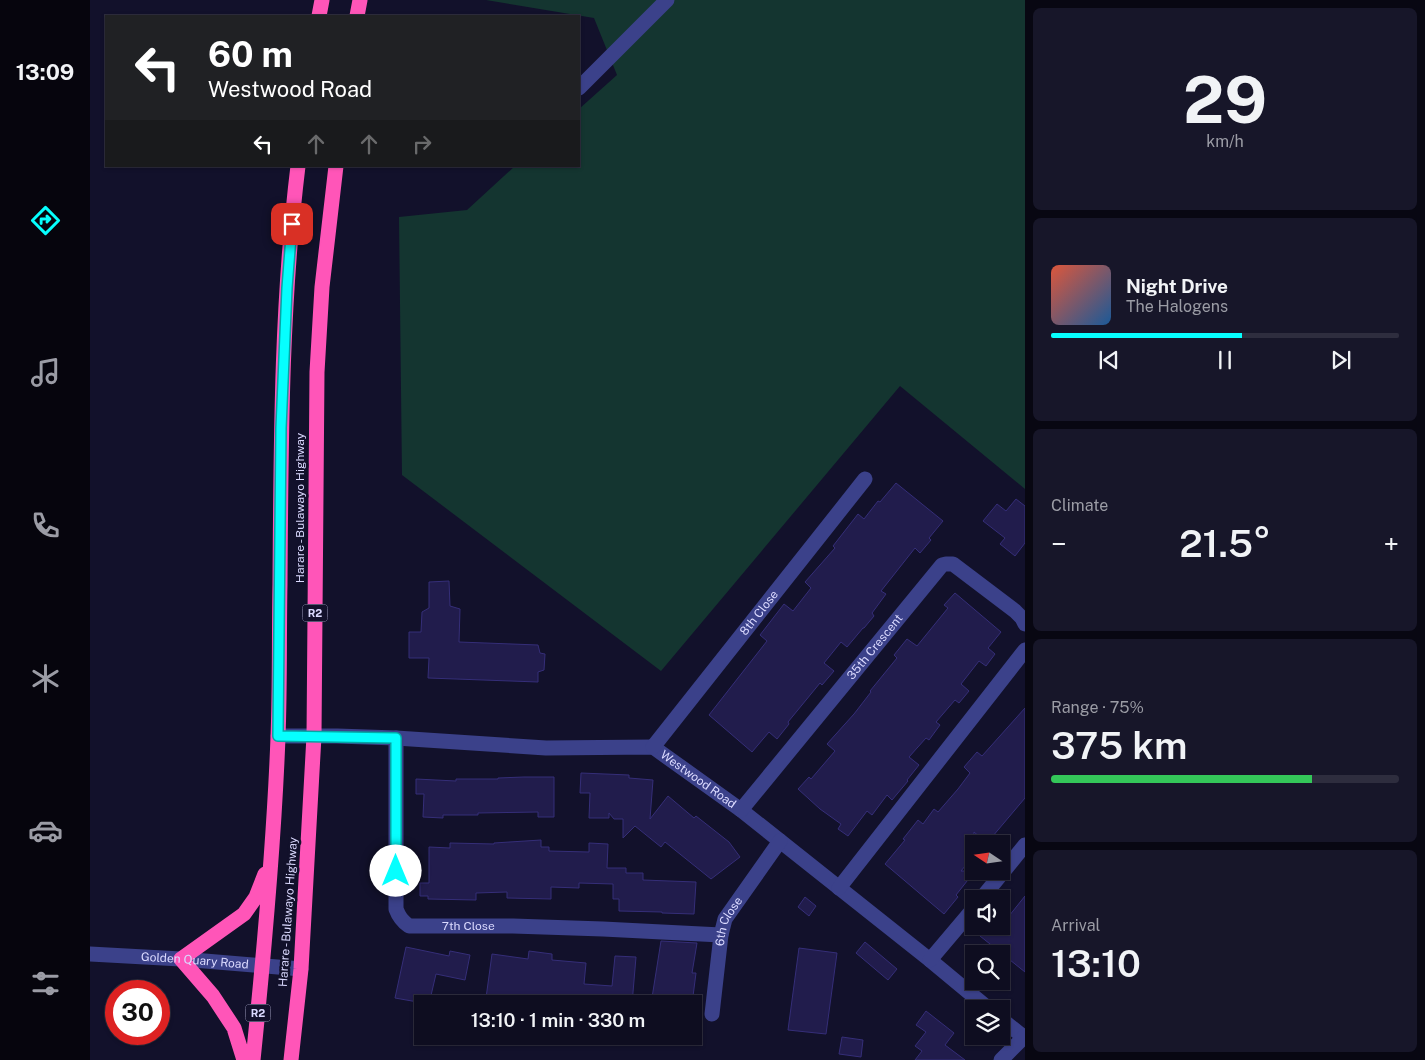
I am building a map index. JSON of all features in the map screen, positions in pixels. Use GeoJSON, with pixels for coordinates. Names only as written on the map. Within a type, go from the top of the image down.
{"type":"FeatureCollection","features":[{"type":"Feature","properties":{"kind":"highway"},"geometry":{"type":"LineString","coordinates":[[319,15],[322,0]]}},
{"type":"Feature","properties":{"kind":"highway"},"geometry":{"type":"LineString","coordinates":[[357,15],[360,0]]}},
{"type":"Feature","properties":{"kind":"highway","name":"Harare - Bulawayo Highway"},"geometry":{"type":"LineString","coordinates":[[253,1060],[263,966],[278,736],[281,428],[287,288],[298,167]]}},
{"type":"Feature","properties":{"kind":"highway","name":"Harare - Bulawayo Highway"},"geometry":{"type":"LineString","coordinates":[[291,1060],[300,969],[314,736],[317,372],[323,278],[336,167]]}},
{"type":"Feature","properties":{"kind":"highway"},"geometry":{"type":"LineString","coordinates":[[244,1060],[234,1028],[213,996],[181,959],[244,914],[256,897],[270,861]]}},
{"type":"Feature","properties":{"kind":"street"},"geometry":{"type":"LineString","coordinates":[[580,87],[667,0]]}},
{"type":"Feature","properties":{"kind":"street","name":"8th Close"},"geometry":{"type":"LineString","coordinates":[[653,747],[865,479]]}},
{"type":"Feature","properties":{"kind":"street","name":"35th Crescent"},"geometry":{"type":"LineString","coordinates":[[741,810],[942,565],[952,564],[1014,611],[1022,618],[1025,624]]}},
{"type":"Feature","properties":{"kind":"street"},"geometry":{"type":"LineString","coordinates":[[839,888],[1025,650]]}},
{"type":"Feature","properties":{"kind":"street","name":"Westwood Road"},"geometry":{"type":"LineString","coordinates":[[278,736],[396,738],[546,748],[653,747],[741,810],[978,1000]]}},
{"type":"Feature","properties":{"kind":"street","name":"7th Close"},"geometry":{"type":"LineString","coordinates":[[396,738],[396,909],[399,917],[409,926],[513,926],[721,935]]}},
{"type":"Feature","properties":{"kind":"street","name":"6th Close"},"geometry":{"type":"LineString","coordinates":[[712,1014],[721,935],[726,919],[780,841]]}},
{"type":"Feature","properties":{"kind":"street"},"geometry":{"type":"LineString","coordinates":[[988,890],[1025,846]]}},
{"type":"Feature","properties":{"kind":"street"},"geometry":{"type":"LineString","coordinates":[[930,960],[965,919]]}},
{"type":"Feature","properties":{"kind":"street","name":"Golden Quary Road"},"geometry":{"type":"LineString","coordinates":[[90,954],[300,969]]}},
{"type":"Feature","properties":{"kind":"street"},"geometry":{"type":"LineString","coordinates":[[1001,1060],[1025,1037],[1010,1026]]}},
{"type":"Feature","properties":{"kind":"green space"},"geometry":{"type":"Polygon","coordinates":[[[486,0],[1025,0],[1025,489],[900,386],[661,671],[402,475],[399,217],[467,210],[514,167],[580,167],[580,108],[617,75],[594,18],[486,0]]]}},
{"type":"Feature","properties":{"kind":"building"},"geometry":{"type":"Polygon","coordinates":[[[896,483],[943,521],[920,553],[915,548],[881,591],[886,594],[872,613],[874,616],[864,628],[847,647],[841,642],[824,663],[834,671],[822,685],[820,683],[788,722],[789,724],[777,739],[769,732],[752,752],[709,715],[767,641],[760,635],[784,604],[793,611],[811,588],[805,582],[835,548],[833,546],[858,514],[864,519],[896,483]]]}},
{"type":"Feature","properties":{"kind":"building"},"geometry":{"type":"Polygon","coordinates":[[[1016,499],[1025,506],[1025,543],[1015,556],[1000,544],[1005,538],[983,521],[997,504],[1006,511],[1016,499]]]}},
{"type":"Feature","properties":{"kind":"building"},"geometry":{"type":"Polygon","coordinates":[[[449,581],[450,606],[460,609],[459,642],[538,645],[540,653],[545,654],[544,670],[538,672],[538,682],[428,678],[429,658],[409,658],[409,632],[421,632],[422,612],[429,608],[429,582],[449,581]]]}},
{"type":"Feature","properties":{"kind":"building"},"geometry":{"type":"Polygon","coordinates":[[[955,593],[1001,632],[988,648],[995,654],[986,666],[979,661],[961,684],[969,691],[959,703],[955,700],[936,722],[940,725],[929,740],[926,738],[909,757],[919,765],[908,781],[892,800],[887,795],[872,815],[867,811],[848,836],[838,829],[841,824],[820,809],[798,789],[809,777],[811,779],[835,751],[827,744],[854,714],[897,658],[894,655],[907,639],[917,646],[948,608],[944,605],[955,593]]]}},
{"type":"Feature","properties":{"kind":"building"},"geometry":{"type":"Polygon","coordinates":[[[1025,708],[1025,798],[994,835],[978,835],[974,832],[974,835],[965,835],[965,866],[961,871],[965,871],[965,880],[968,880],[956,895],[958,897],[944,914],[885,864],[905,840],[903,839],[918,820],[923,824],[934,809],[938,812],[958,789],[970,773],[964,767],[977,752],[982,756],[1025,708]]]}},
{"type":"Feature","properties":{"kind":"building"},"geometry":{"type":"Polygon","coordinates":[[[581,773],[629,775],[629,778],[653,780],[650,819],[668,796],[694,818],[696,816],[729,842],[740,857],[711,879],[665,842],[661,847],[635,826],[623,838],[623,819],[614,819],[609,813],[609,818],[589,818],[590,793],[580,793],[581,773]]]}},
{"type":"Feature","properties":{"kind":"building"},"geometry":{"type":"Polygon","coordinates":[[[554,777],[554,817],[538,817],[538,812],[443,815],[443,818],[423,817],[424,794],[416,794],[416,779],[456,781],[456,779],[554,777]]]}},
{"type":"Feature","properties":{"kind":"building"},"geometry":{"type":"Polygon","coordinates":[[[541,840],[541,847],[549,847],[549,851],[589,852],[589,843],[608,844],[607,868],[626,868],[626,873],[643,873],[643,880],[696,882],[694,914],[619,911],[619,899],[613,899],[613,884],[579,883],[579,888],[551,887],[551,899],[507,898],[507,892],[476,893],[476,900],[428,899],[428,896],[420,896],[420,883],[429,883],[429,847],[450,848],[450,843],[494,844],[541,840]]]}},
{"type":"Feature","properties":{"kind":"building"},"geometry":{"type":"Polygon","coordinates":[[[1025,896],[1025,972],[1010,960],[1010,945],[991,945],[980,936],[1010,935],[1010,915],[1025,896]]]}},
{"type":"Feature","properties":{"kind":"building"},"geometry":{"type":"Polygon","coordinates":[[[805,897],[816,906],[809,916],[798,907],[805,897]]]}},
{"type":"Feature","properties":{"kind":"building"},"geometry":{"type":"Polygon","coordinates":[[[661,941],[697,943],[692,973],[696,973],[693,995],[652,995],[661,941]]]}},
{"type":"Feature","properties":{"kind":"building"},"geometry":{"type":"Polygon","coordinates":[[[865,942],[897,969],[888,980],[856,953],[865,942]]]}},
{"type":"Feature","properties":{"kind":"building"},"geometry":{"type":"Polygon","coordinates":[[[406,947],[449,956],[450,951],[470,955],[465,980],[436,974],[431,995],[414,995],[414,1001],[395,998],[406,947]]]}},
{"type":"Feature","properties":{"kind":"building"},"geometry":{"type":"Polygon","coordinates":[[[799,948],[837,953],[826,1034],[788,1030],[799,948]]]}},
{"type":"Feature","properties":{"kind":"building"},"geometry":{"type":"Polygon","coordinates":[[[529,951],[552,954],[552,960],[586,963],[584,984],[612,986],[615,956],[636,957],[633,995],[486,995],[492,954],[528,959],[529,951]]]}},
{"type":"Feature","properties":{"kind":"building"},"geometry":{"type":"Polygon","coordinates":[[[926,1011],[954,1033],[945,1045],[965,1060],[915,1060],[922,1051],[915,1046],[926,1032],[916,1025],[926,1011]]]}},
{"type":"Feature","properties":{"kind":"building"},"geometry":{"type":"Polygon","coordinates":[[[842,1037],[863,1040],[861,1057],[839,1054],[842,1037]]]}},
{"type":"Feature","properties":{"kind":"route"},"geometry":{"type":"LineString","coordinates":[[292,224],[287,288],[281,428],[278,736],[396,738],[396,871]]}}]}
